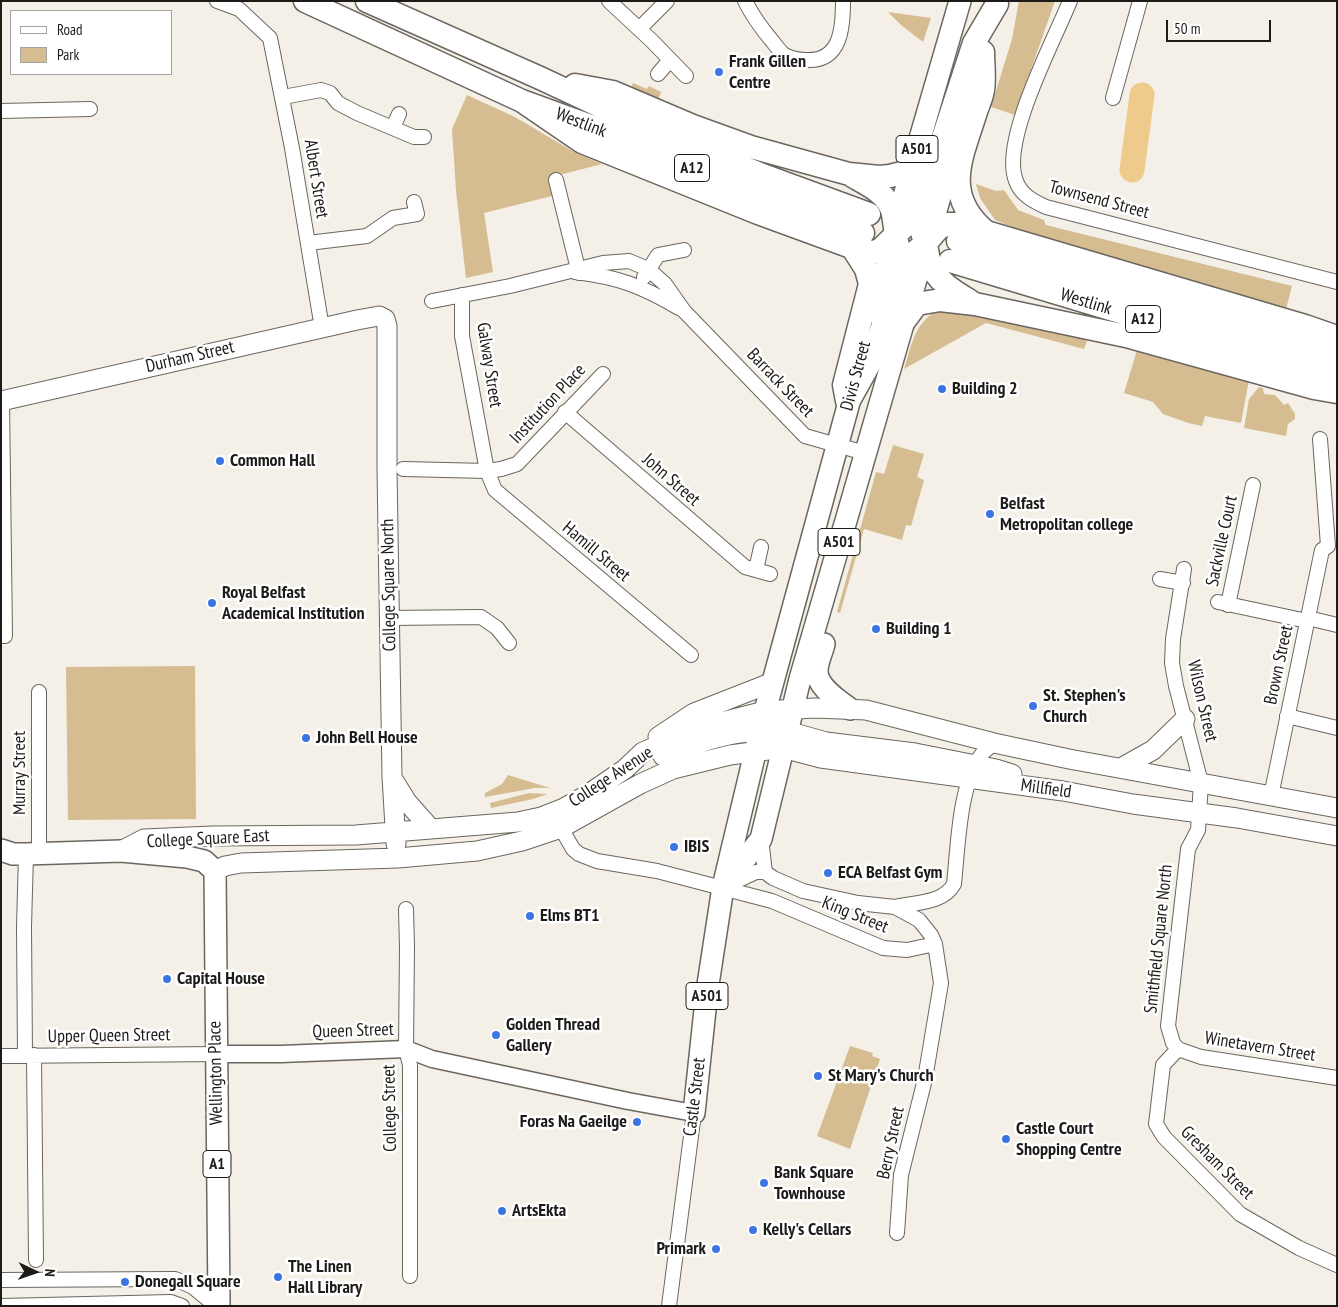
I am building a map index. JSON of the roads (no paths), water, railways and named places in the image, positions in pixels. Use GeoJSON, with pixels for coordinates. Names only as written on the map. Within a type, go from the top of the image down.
{"type":"FeatureCollection","features":[{"type":"Feature","properties":{"kind":"highway"},"geometry":{"type":"LineString","coordinates":[[305,1],[522,101],[582,142],[691,187],[861,231],[874,252],[880,250],[914,217],[928,184],[974,43],[997,3]]}},
{"type":"Feature","properties":{"kind":"highway","name":"Westlink"},"geometry":{"type":"LineString","coordinates":[[367,1],[658,133],[760,174],[861,231]]}},
{"type":"Feature","properties":{"kind":"highway"},"geometry":{"type":"LineString","coordinates":[[983,52],[983,90],[959,165],[958,184],[966,211],[973,222],[987,233]]}},
{"type":"Feature","properties":{"kind":"highway"},"geometry":{"type":"LineString","coordinates":[[540,78],[613,92],[694,126],[751,147],[849,174],[879,177],[890,176],[902,173],[912,166]]}},
{"type":"Feature","properties":{"kind":"highway"},"geometry":{"type":"LineString","coordinates":[[912,166],[911,180],[914,217],[927,242],[930,264],[942,282],[975,304]]}},
{"type":"Feature","properties":{"kind":"highway"},"geometry":{"type":"LineString","coordinates":[[849,174],[880,193],[888,202],[892,211],[895,235],[910,274],[902,324]]}},
{"type":"Feature","properties":{"kind":"highway"},"geometry":{"type":"LineString","coordinates":[[849,402],[872,362],[904,261],[927,242],[938,229],[948,224],[959,224],[1337,337]]}},
{"type":"Feature","properties":{"kind":"highway"},"geometry":{"type":"LineString","coordinates":[[849,402],[844,385],[870,284],[861,231]]}},
{"type":"Feature","properties":{"kind":"highway","name":"Westlink"},"geometry":{"type":"LineString","coordinates":[[1337,355],[954,251],[1337,377]]}},
{"type":"Feature","properties":{"kind":"highway"},"geometry":{"type":"LineString","coordinates":[[902,324],[918,304],[940,300],[975,304],[1126,336],[1314,388],[1337,392]]}},
{"type":"Feature","properties":{"kind":"main road","name":"Divis Street"},"geometry":{"type":"LineString","coordinates":[[757,742],[895,235],[912,166],[960,1]]}},
{"type":"Feature","properties":{"kind":"main road","name":"Divis Street"},"geometry":{"type":"LineString","coordinates":[[785,740],[819,612],[997,3]]}},
{"type":"Feature","properties":{"kind":"main road","name":"Durham Street"},"geometry":{"type":"LineString","coordinates":[[2,400],[379,316]]}},
{"type":"Feature","properties":{"kind":"main road","name":"College Square North"},"geometry":{"type":"LineString","coordinates":[[379,316],[385,320],[387,326],[387,469],[392,777],[396,858]]}},
{"type":"Feature","properties":{"kind":"main road"},"geometry":{"type":"LineString","coordinates":[[819,612],[828,627],[817,670],[818,678],[825,689],[850,708]]}},
{"type":"Feature","properties":{"kind":"main road"},"geometry":{"type":"LineString","coordinates":[[643,752],[649,744],[689,716],[773,682]]}},
{"type":"Feature","properties":{"kind":"main road","name":"Millfield"},"geometry":{"type":"LineString","coordinates":[[765,712],[792,709],[850,708],[866,710],[994,743],[1069,759],[1337,808]]}},
{"type":"Feature","properties":{"kind":"main road"},"geometry":{"type":"LineString","coordinates":[[765,712],[785,740]]}},
{"type":"Feature","properties":{"kind":"main road","name":"College Avenue"},"geometry":{"type":"LineString","coordinates":[[394,832],[495,825],[540,817],[564,808],[581,798],[625,768],[643,752],[684,734],[718,723],[765,712]]}},
{"type":"Feature","properties":{"kind":"main road"},"geometry":{"type":"LineString","coordinates":[[1121,768],[1153,750],[1185,719]]}},
{"type":"Feature","properties":{"kind":"main road"},"geometry":{"type":"LineString","coordinates":[[625,768],[717,738],[745,732],[757,742]]}},
{"type":"Feature","properties":{"kind":"main road","name":"Millfield"},"geometry":{"type":"LineString","coordinates":[[757,742],[785,740],[821,758],[972,772],[1133,804],[1200,812],[1337,836]]}},
{"type":"Feature","properties":{"kind":"main road","name":"Castle Street"},"geometry":{"type":"LineString","coordinates":[[723,887],[761,839],[785,740]]}},
{"type":"Feature","properties":{"kind":"main road","name":"College Avenue"},"geometry":{"type":"LineString","coordinates":[[396,858],[477,851],[527,840],[561,828],[640,784],[673,769],[757,742]]}},
{"type":"Feature","properties":{"kind":"main road","name":"Castle Street"},"geometry":{"type":"LineString","coordinates":[[694,1113],[706,998],[723,887],[757,742]]}},
{"type":"Feature","properties":{"kind":"main road"},"geometry":{"type":"LineString","coordinates":[[392,777],[407,802],[431,829]]}},
{"type":"Feature","properties":{"kind":"main road","name":"College Square East"},"geometry":{"type":"LineString","coordinates":[[121,851],[144,839],[205,836],[356,835],[394,832]]}},
{"type":"Feature","properties":{"kind":"main road"},"geometry":{"type":"LineString","coordinates":[[16,854],[121,851]]}},
{"type":"Feature","properties":{"kind":"main road","name":"College Square East"},"geometry":{"type":"LineString","coordinates":[[121,851],[187,857],[204,861],[215,871],[225,866],[241,863],[396,858]]}},
{"type":"Feature","properties":{"kind":"main road","name":"Wellington Place"},"geometry":{"type":"LineString","coordinates":[[215,871],[218,1054],[218,1306]]}},
{"type":"Feature","properties":{"kind":"street","name":"Albert Street"},"geometry":{"type":"LineString","coordinates":[[217,1],[239,9],[270,38],[283,97],[322,328]]}},
{"type":"Feature","properties":{"kind":"street"},"geometry":{"type":"LineString","coordinates":[[609,1],[686,76]]}},
{"type":"Feature","properties":{"kind":"street"},"geometry":{"type":"LineString","coordinates":[[639,30],[667,1]]}},
{"type":"Feature","properties":{"kind":"street"},"geometry":{"type":"LineString","coordinates":[[745,1],[757,23],[784,55],[799,60],[824,57],[836,46],[842,30],[844,1]]}},
{"type":"Feature","properties":{"kind":"street","name":"Townsend Street"},"geometry":{"type":"LineString","coordinates":[[1070,1],[1022,114],[1015,137],[1013,168],[1016,181],[1022,192],[1031,200],[1046,207],[1337,282]]}},
{"type":"Feature","properties":{"kind":"street"},"geometry":{"type":"LineString","coordinates":[[1113,98],[1140,1]]}},
{"type":"Feature","properties":{"kind":"street"},"geometry":{"type":"LineString","coordinates":[[658,74],[670,60]]}},
{"type":"Feature","properties":{"kind":"street"},"geometry":{"type":"LineString","coordinates":[[283,97],[321,90],[330,93],[338,103],[357,113],[414,137],[424,137]]}},
{"type":"Feature","properties":{"kind":"street"},"geometry":{"type":"LineString","coordinates":[[1,111],[90,109]]}},
{"type":"Feature","properties":{"kind":"street"},"geometry":{"type":"LineString","coordinates":[[393,128],[399,114]]}},
{"type":"Feature","properties":{"kind":"street"},"geometry":{"type":"LineString","coordinates":[[556,180],[575,271]]}},
{"type":"Feature","properties":{"kind":"street"},"geometry":{"type":"LineString","coordinates":[[308,243],[367,236],[393,218],[417,214],[414,202]]}},
{"type":"Feature","properties":{"kind":"street"},"geometry":{"type":"LineString","coordinates":[[575,271],[639,286],[658,256],[684,250]]}},
{"type":"Feature","properties":{"kind":"street"},"geometry":{"type":"LineString","coordinates":[[432,301],[575,271],[603,263],[629,261],[648,269]]}},
{"type":"Feature","properties":{"kind":"street","name":"Barrack Street"},"geometry":{"type":"LineString","coordinates":[[648,269],[665,284],[684,311],[805,436],[865,453]]}},
{"type":"Feature","properties":{"kind":"street","name":"Barrack Street"},"geometry":{"type":"LineString","coordinates":[[639,286],[684,311]]}},
{"type":"Feature","properties":{"kind":"street","name":"Galway Street"},"geometry":{"type":"LineString","coordinates":[[462,295],[462,336],[487,471]]}},
{"type":"Feature","properties":{"kind":"street","name":"Institution Place"},"geometry":{"type":"LineString","coordinates":[[403,469],[487,471],[501,470],[518,464],[602,374]]}},
{"type":"Feature","properties":{"kind":"street"},"geometry":{"type":"LineString","coordinates":[[1,636],[5,636],[2,400]]}},
{"type":"Feature","properties":{"kind":"street","name":"John Street"},"geometry":{"type":"LineString","coordinates":[[565,412],[727,553],[745,567],[770,574]]}},
{"type":"Feature","properties":{"kind":"street"},"geometry":{"type":"LineString","coordinates":[[1320,439],[1332,545]]}},
{"type":"Feature","properties":{"kind":"street","name":"Hamill Street"},"geometry":{"type":"LineString","coordinates":[[487,471],[495,490],[506,500],[691,656]]}},
{"type":"Feature","properties":{"kind":"street","name":"Sackville Court"},"geometry":{"type":"LineString","coordinates":[[1253,485],[1223,603],[1308,620]]}},
{"type":"Feature","properties":{"kind":"street","name":"Brown Street"},"geometry":{"type":"LineString","coordinates":[[1271,796],[1322,550],[1332,545]]}},
{"type":"Feature","properties":{"kind":"street"},"geometry":{"type":"LineString","coordinates":[[756,570],[761,547]]}},
{"type":"Feature","properties":{"kind":"street","name":"Wilson Street"},"geometry":{"type":"LineString","coordinates":[[1160,579],[1184,576],[1173,640],[1172,663],[1176,686],[1202,784],[1200,812]]}},
{"type":"Feature","properties":{"kind":"street"},"geometry":{"type":"LineString","coordinates":[[390,618],[481,617],[497,628],[509,643]]}},
{"type":"Feature","properties":{"kind":"street"},"geometry":{"type":"LineString","coordinates":[[1308,620],[1337,625]]}},
{"type":"Feature","properties":{"kind":"street","name":"Murray Street"},"geometry":{"type":"LineString","coordinates":[[36,1260],[24,927],[16,854],[38,692]]}},
{"type":"Feature","properties":{"kind":"street"},"geometry":{"type":"LineString","coordinates":[[1288,716],[1337,728]]}},
{"type":"Feature","properties":{"kind":"street"},"geometry":{"type":"LineString","coordinates":[[895,907],[938,899],[950,890],[954,884],[964,798],[972,772],[983,752],[994,743]]}},
{"type":"Feature","properties":{"kind":"street","name":"Smithfield Square North"},"geometry":{"type":"LineString","coordinates":[[1178,1049],[1173,1043],[1168,1026],[1187,855],[1188,849],[1198,830],[1200,812]]}},
{"type":"Feature","properties":{"kind":"street","name":"King Street"},"geometry":{"type":"LineString","coordinates":[[561,828],[578,854],[597,860],[657,871],[772,901],[883,948],[907,950],[935,944],[931,935],[918,920],[895,907],[858,903],[803,891],[772,878],[765,872]]}},
{"type":"Feature","properties":{"kind":"street"},"geometry":{"type":"LineString","coordinates":[[723,887],[756,872],[765,872],[761,839]]}},
{"type":"Feature","properties":{"kind":"street","name":"College Street"},"geometry":{"type":"LineString","coordinates":[[406,909],[406,1049],[410,1065],[410,1276]]}},
{"type":"Feature","properties":{"kind":"street","name":"Berry Street"},"geometry":{"type":"LineString","coordinates":[[897,1233],[901,1175],[924,1079],[941,983],[935,944]]}},
{"type":"Feature","properties":{"kind":"street","name":"Queen Street"},"geometry":{"type":"LineString","coordinates":[[218,1054],[281,1054],[406,1049],[432,1059],[628,1101],[694,1113]]}},
{"type":"Feature","properties":{"kind":"street","name":"Winetavern Street"},"geometry":{"type":"LineString","coordinates":[[1178,1049],[1202,1058],[1337,1078]]}},
{"type":"Feature","properties":{"kind":"street","name":"Gresham Street"},"geometry":{"type":"LineString","coordinates":[[1178,1049],[1164,1066],[1156,1124],[1164,1137],[1240,1214],[1299,1248],[1337,1265]]}},
{"type":"Feature","properties":{"kind":"street","name":"Upper Queen Street"},"geometry":{"type":"LineString","coordinates":[[1,1056],[218,1054]]}},
{"type":"Feature","properties":{"kind":"street","name":"Castle Street"},"geometry":{"type":"LineString","coordinates":[[669,1306],[694,1113]]}},
{"type":"Feature","properties":{"kind":"street"},"geometry":{"type":"LineString","coordinates":[[1,1280],[176,1279],[193,1287],[218,1306]]}},
{"type":"Feature","properties":{"kind":"street"},"geometry":{"type":"LineString","coordinates":[[1,1306],[171,1302],[182,1306]]}},
{"type":"Feature","properties":{"kind":"waterway"},"geometry":{"type":"LineString","coordinates":[[1132,170],[1142,95]]}},
{"type":"Feature","properties":{"kind":"place","name":"Frank Gillen Centre"},"geometry":{"type":"Point","coordinates":[719,72]}},
{"type":"Feature","properties":{"kind":"place","name":"Building 2"},"geometry":{"type":"Point","coordinates":[942,389]}},
{"type":"Feature","properties":{"kind":"place","name":"Common Hall"},"geometry":{"type":"Point","coordinates":[220,461]}},
{"type":"Feature","properties":{"kind":"place","name":"Belfast Metropolitan college"},"geometry":{"type":"Point","coordinates":[990,514]}},
{"type":"Feature","properties":{"kind":"place","name":"Royal Belfast Academical Institution"},"geometry":{"type":"Point","coordinates":[212,603]}},
{"type":"Feature","properties":{"kind":"place","name":"Building 1"},"geometry":{"type":"Point","coordinates":[876,629]}},
{"type":"Feature","properties":{"kind":"place","name":"St. Stephen's Church"},"geometry":{"type":"Point","coordinates":[1033,706]}},
{"type":"Feature","properties":{"kind":"place","name":"John Bell House"},"geometry":{"type":"Point","coordinates":[306,738]}},
{"type":"Feature","properties":{"kind":"place","name":"IBIS"},"geometry":{"type":"Point","coordinates":[674,847]}},
{"type":"Feature","properties":{"kind":"place","name":"ECA Belfast Gym"},"geometry":{"type":"Point","coordinates":[828,873]}},
{"type":"Feature","properties":{"kind":"place","name":"Elms BT1"},"geometry":{"type":"Point","coordinates":[530,916]}},
{"type":"Feature","properties":{"kind":"place","name":"Capital House"},"geometry":{"type":"Point","coordinates":[167,979]}},
{"type":"Feature","properties":{"kind":"place","name":"Golden Thread Gallery"},"geometry":{"type":"Point","coordinates":[496,1035]}},
{"type":"Feature","properties":{"kind":"place","name":"St Mary's Church"},"geometry":{"type":"Point","coordinates":[818,1076]}},
{"type":"Feature","properties":{"kind":"place","name":"Foras Na Gaeilge"},"geometry":{"type":"Point","coordinates":[637,1122]}},
{"type":"Feature","properties":{"kind":"place","name":"Castle Court Shopping Centre"},"geometry":{"type":"Point","coordinates":[1006,1139]}},
{"type":"Feature","properties":{"kind":"place","name":"Bank Square Townhouse"},"geometry":{"type":"Point","coordinates":[764,1183]}},
{"type":"Feature","properties":{"kind":"place","name":"ArtsEkta"},"geometry":{"type":"Point","coordinates":[502,1211]}},
{"type":"Feature","properties":{"kind":"place","name":"Kelly's Cellars"},"geometry":{"type":"Point","coordinates":[753,1230]}},
{"type":"Feature","properties":{"kind":"place","name":"Primark"},"geometry":{"type":"Point","coordinates":[716,1249]}},
{"type":"Feature","properties":{"kind":"place","name":"The Linen Hall Library"},"geometry":{"type":"Point","coordinates":[278,1277]}},
{"type":"Feature","properties":{"kind":"place","name":"Donegall Square"},"geometry":{"type":"Point","coordinates":[125,1282]}}]}
